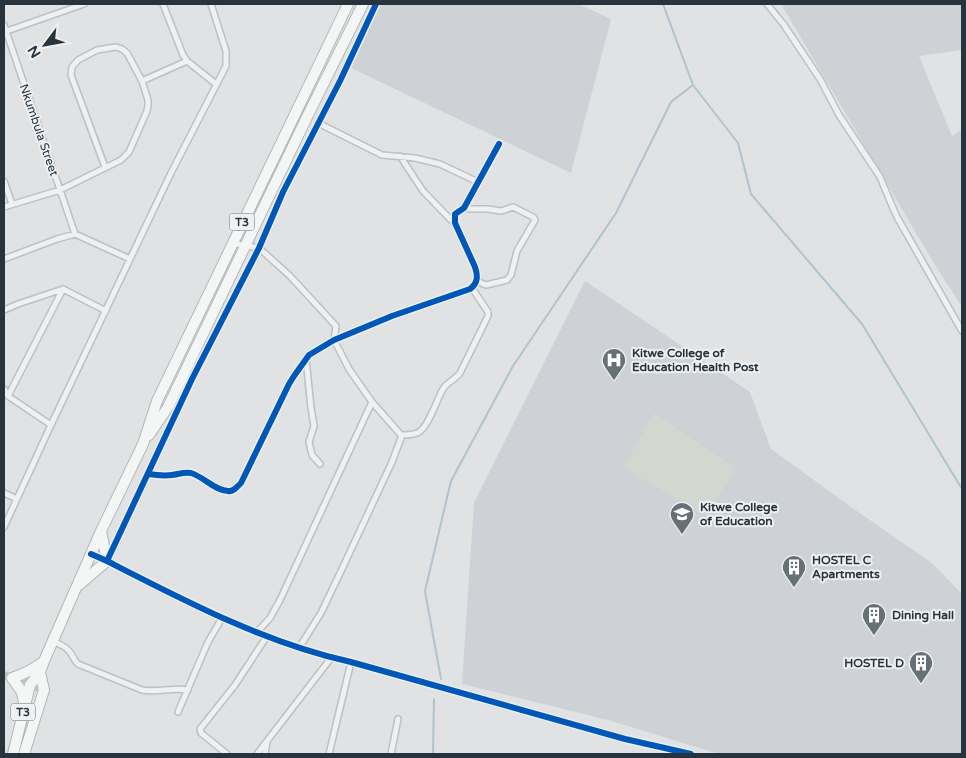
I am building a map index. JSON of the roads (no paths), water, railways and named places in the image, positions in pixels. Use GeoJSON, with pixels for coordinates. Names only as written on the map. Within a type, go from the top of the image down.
{"type":"FeatureCollection","features":[{"type":"Feature","properties":{"kind":"highway","name":"T3"},"geometry":{"type":"LineString","coordinates":[[13,754],[30,685],[40,672],[101,531],[143,444],[157,401],[348,4]]}},
{"type":"Feature","properties":{"kind":"highway","name":"T3"},"geometry":{"type":"LineString","coordinates":[[143,444],[168,407],[362,4]]}},
{"type":"Feature","properties":{"kind":"highway"},"geometry":{"type":"LineString","coordinates":[[76,587],[107,561],[101,531]]}},
{"type":"Feature","properties":{"kind":"highway"},"geometry":{"type":"LineString","coordinates":[[8,676],[24,674],[44,661]]}},
{"type":"Feature","properties":{"kind":"highway","name":"T3"},"geometry":{"type":"LineString","coordinates":[[24,754],[44,690],[40,672]]}},
{"type":"Feature","properties":{"kind":"highway"},"geometry":{"type":"LineString","coordinates":[[8,676],[22,692],[24,706]]}},
{"type":"Feature","properties":{"kind":"street"},"geometry":{"type":"LineString","coordinates":[[4,29],[84,4]]}},
{"type":"Feature","properties":{"kind":"street"},"geometry":{"type":"LineString","coordinates":[[163,4],[183,55],[187,61],[216,84]]}},
{"type":"Feature","properties":{"kind":"street"},"geometry":{"type":"LineString","coordinates":[[4,527],[50,425],[171,173],[226,66],[226,51],[212,4]]}},
{"type":"Feature","properties":{"kind":"street"},"geometry":{"type":"LineString","coordinates":[[107,561],[192,379],[258,248],[283,192],[352,56],[376,4]]}},
{"type":"Feature","properties":{"kind":"street"},"geometry":{"type":"LineString","coordinates":[[767,4],[784,25],[820,79],[839,115],[880,177],[897,217],[962,331]]}},
{"type":"Feature","properties":{"kind":"street","name":"Nkumbula Street"},"geometry":{"type":"LineString","coordinates":[[4,29],[75,234]]}},
{"type":"Feature","properties":{"kind":"street"},"geometry":{"type":"LineString","coordinates":[[4,207],[60,190],[121,160],[129,152],[147,111],[148,100],[142,81],[127,53],[116,47],[97,50],[87,54],[72,67],[71,75],[105,167]]}},
{"type":"Feature","properties":{"kind":"street"},"geometry":{"type":"LineString","coordinates":[[142,81],[187,61]]}},
{"type":"Feature","properties":{"kind":"street"},"geometry":{"type":"LineString","coordinates":[[318,123],[382,155],[400,156],[440,164],[478,182]]}},
{"type":"Feature","properties":{"kind":"street"},"geometry":{"type":"LineString","coordinates":[[454,223],[455,214],[464,208],[499,144]]}},
{"type":"Feature","properties":{"kind":"street"},"geometry":{"type":"LineString","coordinates":[[148,474],[171,475],[185,472],[201,477],[220,489],[234,490],[241,483],[289,384],[309,355],[334,340],[392,316],[472,288],[476,282],[477,275],[475,267],[452,219],[423,191],[400,156]]}},
{"type":"Feature","properties":{"kind":"street"},"geometry":{"type":"LineString","coordinates":[[4,181],[12,204]]}},
{"type":"Feature","properties":{"kind":"street"},"geometry":{"type":"LineString","coordinates":[[464,208],[502,211],[513,207],[533,217],[535,220],[517,251],[510,278],[486,285],[476,282]]}},
{"type":"Feature","properties":{"kind":"street"},"geometry":{"type":"LineString","coordinates":[[4,259],[75,234],[130,259]]}},
{"type":"Feature","properties":{"kind":"street"},"geometry":{"type":"LineString","coordinates":[[232,243],[258,248],[290,276],[336,326],[334,340],[349,369],[372,402],[401,435]]}},
{"type":"Feature","properties":{"kind":"street"},"geometry":{"type":"LineString","coordinates":[[401,435],[418,432],[423,428],[442,390],[460,373],[488,316],[488,312],[472,288]]}},
{"type":"Feature","properties":{"kind":"street"},"geometry":{"type":"LineString","coordinates":[[4,310],[63,289],[106,311]]}},
{"type":"Feature","properties":{"kind":"street"},"geometry":{"type":"LineString","coordinates":[[8,396],[63,289]]}},
{"type":"Feature","properties":{"kind":"street"},"geometry":{"type":"LineString","coordinates":[[306,359],[314,426],[310,442],[312,455],[320,464]]}},
{"type":"Feature","properties":{"kind":"street"},"geometry":{"type":"LineString","coordinates":[[4,389],[8,396],[50,425]]}},
{"type":"Feature","properties":{"kind":"street"},"geometry":{"type":"LineString","coordinates":[[257,632],[270,618],[280,600],[372,402]]}},
{"type":"Feature","properties":{"kind":"street"},"geometry":{"type":"LineString","coordinates":[[298,648],[321,613],[392,462],[401,435]]}},
{"type":"Feature","properties":{"kind":"street"},"geometry":{"type":"LineString","coordinates":[[4,493],[17,499]]}},
{"type":"Feature","properties":{"kind":"street"},"geometry":{"type":"LineString","coordinates":[[91,554],[222,618],[298,648],[625,739],[691,754]]}},
{"type":"Feature","properties":{"kind":"street"},"geometry":{"type":"LineString","coordinates":[[178,712],[208,642],[222,618]]}},
{"type":"Feature","properties":{"kind":"street"},"geometry":{"type":"LineString","coordinates":[[227,754],[201,733],[200,730],[235,685],[267,636]]}},
{"type":"Feature","properties":{"kind":"street"},"geometry":{"type":"LineString","coordinates":[[53,641],[68,649],[78,664],[142,690],[151,692],[180,688],[188,690]]}},
{"type":"Feature","properties":{"kind":"street"},"geometry":{"type":"LineString","coordinates":[[257,754],[331,658]]}},
{"type":"Feature","properties":{"kind":"street"},"geometry":{"type":"LineString","coordinates":[[329,754],[351,662]]}},
{"type":"Feature","properties":{"kind":"street"},"geometry":{"type":"LineString","coordinates":[[8,676],[44,690]]}},
{"type":"Feature","properties":{"kind":"street"},"geometry":{"type":"LineString","coordinates":[[391,754],[398,719]]}},
{"type":"Feature","properties":{"kind":"street"},"geometry":{"type":"LineString","coordinates":[[265,754],[267,740]]}},
{"type":"Feature","properties":{"kind":"waterway"},"geometry":{"type":"LineString","coordinates":[[663,4],[693,85],[738,143],[751,194],[862,324],[962,489]]}},
{"type":"Feature","properties":{"kind":"waterway"},"geometry":{"type":"LineString","coordinates":[[441,679],[425,591],[451,481],[513,366],[616,213],[671,102],[693,85]]}},
{"type":"Feature","properties":{"kind":"waterway"},"geometry":{"type":"LineString","coordinates":[[433,754],[434,699]]}},
{"type":"Feature","properties":{"kind":"place","name":"Kitwe College of Education Health Post"},"geometry":{"type":"Point","coordinates":[614,381]}},
{"type":"Feature","properties":{"kind":"place","name":"Kitwe College of Education"},"geometry":{"type":"Point","coordinates":[682,535]}},
{"type":"Feature","properties":{"kind":"place","name":"HOSTEL C Apartments"},"geometry":{"type":"Point","coordinates":[794,588]}},
{"type":"Feature","properties":{"kind":"place","name":"Dining Hall"},"geometry":{"type":"Point","coordinates":[874,636]}},
{"type":"Feature","properties":{"kind":"place","name":"HOSTEL D"},"geometry":{"type":"Point","coordinates":[921,684]}}]}
